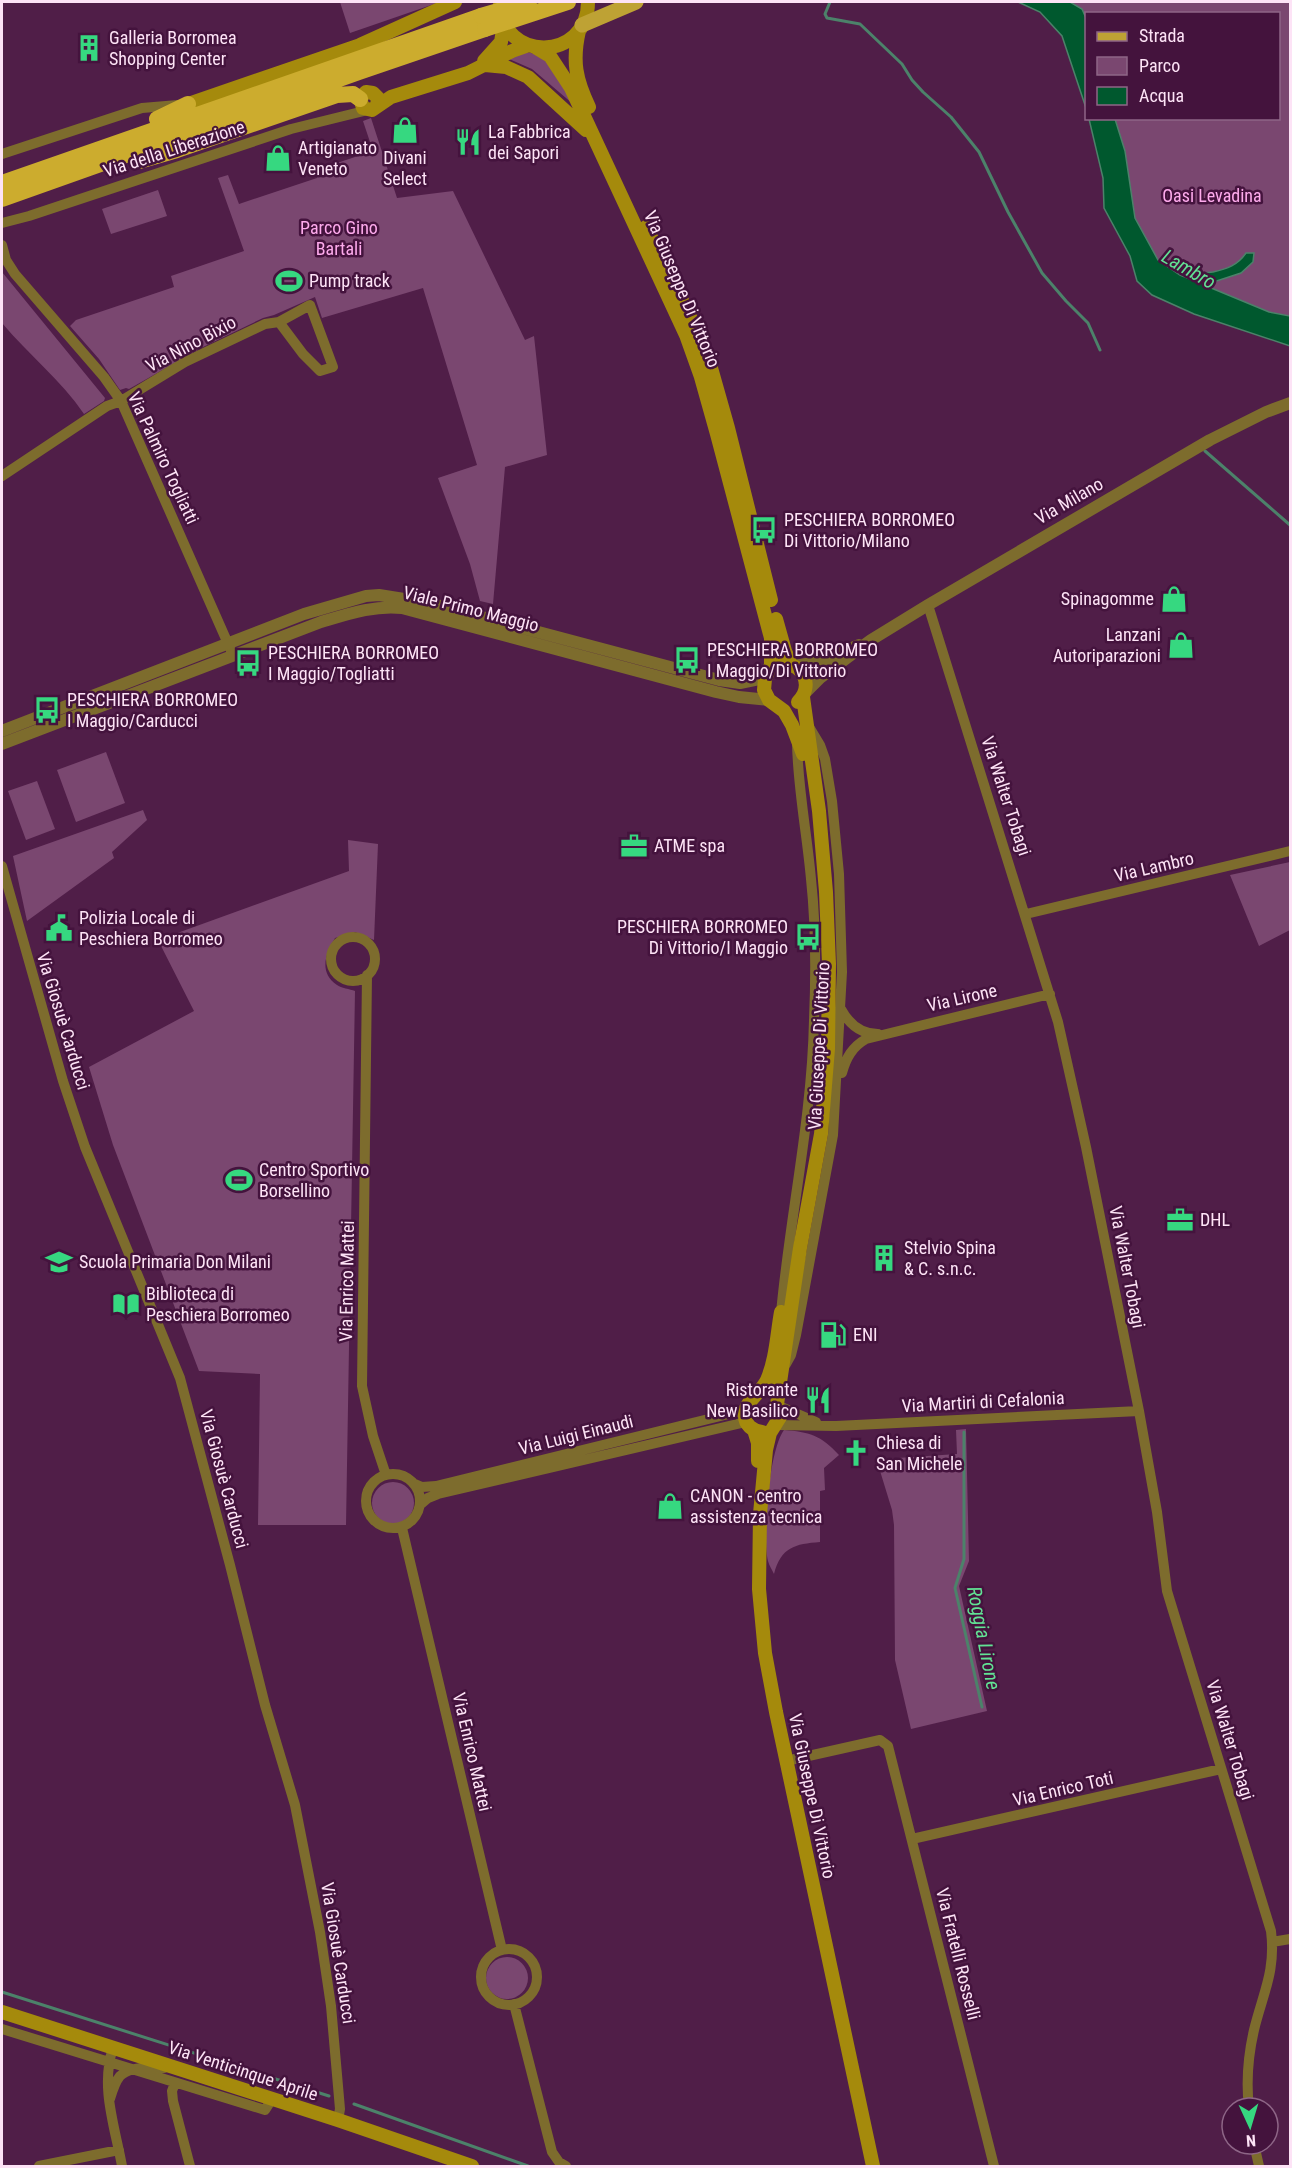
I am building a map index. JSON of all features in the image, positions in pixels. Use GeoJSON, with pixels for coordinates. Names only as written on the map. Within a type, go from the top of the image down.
{"type":"FeatureCollection","features":[{"type":"Feature","properties":{"kind":"highway"},"geometry":{"type":"LineString","coordinates":[[2,199],[339,78],[529,2]]}},
{"type":"Feature","properties":{"kind":"highway"},"geometry":{"type":"LineString","coordinates":[[2,183],[109,145],[483,22],[568,2]]}},
{"type":"Feature","properties":{"kind":"highway"},"geometry":{"type":"LineString","coordinates":[[70,176],[163,155],[337,95],[353,94],[368,102]]}},
{"type":"Feature","properties":{"kind":"highway"},"geometry":{"type":"LineString","coordinates":[[109,145],[188,104]]}},
{"type":"Feature","properties":{"kind":"main road"},"geometry":{"type":"LineString","coordinates":[[188,104],[360,45],[454,2]]}},
{"type":"Feature","properties":{"kind":"main road"},"geometry":{"type":"LineString","coordinates":[[500,2],[504,24]]}},
{"type":"Feature","properties":{"kind":"main road","name":"Via Giuseppe Di Vittorio"},"geometry":{"type":"LineString","coordinates":[[588,2],[574,57],[584,97],[671,276],[711,368],[780,636],[793,665],[804,676],[807,685],[804,695],[805,721],[824,862],[828,931],[828,1039],[821,1134],[800,1248],[781,1372],[777,1405],[780,1416],[766,1450],[759,1589],[768,1677],[873,2166]]}},
{"type":"Feature","properties":{"kind":"main road"},"geometry":{"type":"LineString","coordinates":[[580,28],[636,2]]}},
{"type":"Feature","properties":{"kind":"main road","name":"Via Giuseppe Di Vittorio"},"geometry":{"type":"LineString","coordinates":[[504,24],[517,39],[550,56],[571,88],[686,335],[701,377],[771,638],[772,659],[764,690],[787,715],[815,787]]}},
{"type":"Feature","properties":{"kind":"main road","name":"Via della Liberazione"},"geometry":{"type":"LineString","coordinates":[[480,67],[501,42],[504,24]]}},
{"type":"Feature","properties":{"kind":"main road","name":"Via della Liberazione"},"geometry":{"type":"LineString","coordinates":[[368,102],[391,97],[480,67],[512,51],[532,46],[558,45],[566,42],[580,28]]}},
{"type":"Feature","properties":{"kind":"main road"},"geometry":{"type":"LineString","coordinates":[[480,67],[506,67],[528,77],[594,139]]}},
{"type":"Feature","properties":{"kind":"main road"},"geometry":{"type":"LineString","coordinates":[[767,674],[780,664],[793,665]]}},
{"type":"Feature","properties":{"kind":"main road"},"geometry":{"type":"LineString","coordinates":[[774,703],[793,705],[804,695]]}},
{"type":"Feature","properties":{"kind":"main road","name":"Via Giuseppe Di Vittorio"},"geometry":{"type":"LineString","coordinates":[[800,1248],[781,1313],[769,1377],[749,1416],[758,1443],[759,1455],[750,1533],[756,1640],[760,1673],[865,2166]]}},
{"type":"Feature","properties":{"kind":"main road"},"geometry":{"type":"LineString","coordinates":[[775,1427],[765,1432],[749,1416],[765,1397],[772,1399],[777,1405]]}},
{"type":"Feature","properties":{"kind":"main road","name":"Via Venticinque Aprile"},"geometry":{"type":"LineString","coordinates":[[2,2012],[182,2070],[269,2105],[338,2120],[472,2166]]}},
{"type":"Feature","properties":{"kind":"street","name":"Via della Liberazione"},"geometry":{"type":"LineString","coordinates":[[2,223],[291,129],[331,119],[368,102]]}},
{"type":"Feature","properties":{"kind":"street"},"geometry":{"type":"LineString","coordinates":[[2,154],[142,108],[188,104]]}},
{"type":"Feature","properties":{"kind":"street","name":"Via della Liberazione"},"geometry":{"type":"LineString","coordinates":[[2,233],[29,216]]}},
{"type":"Feature","properties":{"kind":"street","name":"Via Palmiro Togliatti"},"geometry":{"type":"LineString","coordinates":[[2,245],[5,261],[104,377],[121,401],[233,655]]}},
{"type":"Feature","properties":{"kind":"street","name":"Via Nino Bixio"},"geometry":{"type":"LineString","coordinates":[[2,476],[107,406],[121,401],[185,363],[265,324],[279,322],[310,305],[333,367],[320,371],[303,354],[279,322]]}},
{"type":"Feature","properties":{"kind":"street","name":"Via Milano"},"geometry":{"type":"LineString","coordinates":[[804,695],[820,678],[871,640],[928,605],[1210,440],[1266,412],[1290,403]]}},
{"type":"Feature","properties":{"kind":"street","name":"Viale Primo Maggio"},"geometry":{"type":"LineString","coordinates":[[2,731],[304,614],[366,596],[379,595],[429,603],[719,680],[740,683],[767,674]]}},
{"type":"Feature","properties":{"kind":"street","name":"Via Walter Tobagi"},"geometry":{"type":"LineString","coordinates":[[928,605],[1050,994],[1086,1147],[1139,1412],[1157,1512],[1167,1591],[1267,1916],[1272,1942],[1271,1973],[1254,2030],[1248,2063],[1249,2096]]}},
{"type":"Feature","properties":{"kind":"street","name":"Viale Primo Maggio"},"geometry":{"type":"LineString","coordinates":[[2,744],[233,655],[350,613],[381,606],[402,608],[716,692],[774,703]]}},
{"type":"Feature","properties":{"kind":"street","name":"Via Milano"},"geometry":{"type":"LineString","coordinates":[[793,665],[818,662],[871,640]]}},
{"type":"Feature","properties":{"kind":"street","name":"Via Giuseppe Di Vittorio"},"geometry":{"type":"LineString","coordinates":[[781,1372],[791,1355],[796,1335],[833,1135],[840,1008],[842,932],[832,801],[825,759],[816,738],[805,721]]}},
{"type":"Feature","properties":{"kind":"street","name":"Via Giuseppe Di Vittorio"},"geometry":{"type":"LineString","coordinates":[[781,1313],[792,1216],[807,1127],[814,1022],[814,913],[798,773],[796,735]]}},
{"type":"Feature","properties":{"kind":"street","name":"Via Lambro"},"geometry":{"type":"LineString","coordinates":[[1026,914],[1290,851]]}},
{"type":"Feature","properties":{"kind":"street","name":"Via Giosuè Carducci"},"geometry":{"type":"LineString","coordinates":[[2,866],[61,1074],[85,1147],[180,1378],[265,1705],[295,1805],[320,1932],[331,2006],[340,2109],[338,2120]]}},
{"type":"Feature","properties":{"kind":"street"},"geometry":{"type":"LineString","coordinates":[[353,936],[361,938],[372,948],[374,962],[367,975],[354,981],[347,980],[336,972],[332,966],[332,953],[339,941],[353,936]]}},
{"type":"Feature","properties":{"kind":"street","name":"Via Enrico Mattei"},"geometry":{"type":"LineString","coordinates":[[367,975],[362,1386],[373,1436],[386,1475]]}},
{"type":"Feature","properties":{"kind":"street","name":"Via Lirone"},"geometry":{"type":"LineString","coordinates":[[836,1098],[845,1063],[853,1048],[866,1039],[1050,994]]}},
{"type":"Feature","properties":{"kind":"street"},"geometry":{"type":"LineString","coordinates":[[840,1008],[847,1020],[854,1026],[870,1034],[881,1034]]}},
{"type":"Feature","properties":{"kind":"street","name":"Via Martiri di Cefalonia"},"geometry":{"type":"LineString","coordinates":[[777,1405],[828,1426]]}},
{"type":"Feature","properties":{"kind":"street","name":"Via Martiri di Cefalonia"},"geometry":{"type":"LineString","coordinates":[[775,1427],[1139,1412]]}},
{"type":"Feature","properties":{"kind":"street","name":"Via Luigi Einaudi"},"geometry":{"type":"LineString","coordinates":[[415,1484],[422,1487],[436,1486],[749,1416]]}},
{"type":"Feature","properties":{"kind":"street","name":"Via Luigi Einaudi"},"geometry":{"type":"LineString","coordinates":[[421,1504],[438,1494],[749,1416]]}},
{"type":"Feature","properties":{"kind":"street"},"geometry":{"type":"LineString","coordinates":[[386,1475],[402,1475],[415,1484],[419,1490],[421,1504],[415,1519],[402,1527],[393,1529],[376,1523],[367,1508],[366,1500],[372,1484],[386,1475]]}},
{"type":"Feature","properties":{"kind":"street","name":"Via Enrico Mattei"},"geometry":{"type":"LineString","coordinates":[[402,1527],[502,1950]]}},
{"type":"Feature","properties":{"kind":"street","name":"Via Fratelli Rosselli"},"geometry":{"type":"LineString","coordinates":[[786,1761],[879,1740],[890,1750],[994,2166]]}},
{"type":"Feature","properties":{"kind":"street","name":"Via Enrico Toti"},"geometry":{"type":"LineString","coordinates":[[912,1839],[1221,1769]]}},
{"type":"Feature","properties":{"kind":"street"},"geometry":{"type":"LineString","coordinates":[[1272,1942],[1290,1939]]}},
{"type":"Feature","properties":{"kind":"street"},"geometry":{"type":"LineString","coordinates":[[509,1949],[523,1953],[536,1970],[532,1992],[514,2004],[499,2003],[492,1999],[486,1994],[481,1979],[484,1964],[495,1953],[502,1950],[509,1949]]}},
{"type":"Feature","properties":{"kind":"street"},"geometry":{"type":"LineString","coordinates":[[514,2004],[552,2152],[559,2162],[566,2166]]}},
{"type":"Feature","properties":{"kind":"street"},"geometry":{"type":"LineString","coordinates":[[2,2029],[175,2083],[269,2105]]}},
{"type":"Feature","properties":{"kind":"street"},"geometry":{"type":"LineString","coordinates":[[113,2048],[107,2086],[122,2166]]}},
{"type":"Feature","properties":{"kind":"street"},"geometry":{"type":"LineString","coordinates":[[109,2101],[122,2074],[145,2067],[182,2070]]}},
{"type":"Feature","properties":{"kind":"street"},"geometry":{"type":"LineString","coordinates":[[175,2083],[172,2096],[190,2166]]}},
{"type":"Feature","properties":{"kind":"street"},"geometry":{"type":"LineString","coordinates":[[39,2166],[119,2151]]}},
{"type":"Feature","properties":{"kind":"green space"},"geometry":{"type":"Polygon","coordinates":[[[340,2],[440,2],[350,33],[340,2]]]}},
{"type":"Feature","properties":{"kind":"green space","name":"Oasi Levadina"},"geometry":{"type":"Polygon","coordinates":[[[1070,2],[1290,2],[1290,316],[1269,312],[1180,275],[1158,260],[1135,218],[1125,151],[1115,120],[1280,120],[1280,12],[1085,12],[1085,16],[1082,9],[1070,2]]]}},
{"type":"Feature","properties":{"kind":"green space"},"geometry":{"type":"Polygon","coordinates":[[[523,52],[532,53],[548,63],[560,79],[573,104],[532,69],[507,58],[523,52]]]}},
{"type":"Feature","properties":{"kind":"green space","name":"Parco Gino Bartali"},"geometry":{"type":"Polygon","coordinates":[[[371,118],[397,198],[453,191],[525,340],[534,336],[547,455],[505,467],[493,604],[480,601],[470,564],[438,478],[477,465],[423,288],[322,318],[315,297],[263,318],[203,347],[129,389],[120,390],[99,359],[70,326],[76,320],[174,287],[171,276],[244,251],[218,178],[228,175],[239,204],[317,178],[316,170],[373,151],[363,121],[371,118]]]}},
{"type":"Feature","properties":{"kind":"green space"},"geometry":{"type":"Polygon","coordinates":[[[158,190],[167,216],[111,234],[102,209],[158,190]]]}},
{"type":"Feature","properties":{"kind":"green space"},"geometry":{"type":"Polygon","coordinates":[[[2,272],[105,398],[104,401],[84,414],[65,390],[2,323],[2,272]]]}},
{"type":"Feature","properties":{"kind":"green space"},"geometry":{"type":"Polygon","coordinates":[[[106,752],[125,803],[76,822],[57,770],[106,752]]]}},
{"type":"Feature","properties":{"kind":"green space"},"geometry":{"type":"Polygon","coordinates":[[[37,781],[55,829],[26,840],[8,791],[37,781]]]}},
{"type":"Feature","properties":{"kind":"green space"},"geometry":{"type":"Polygon","coordinates":[[[143,810],[147,820],[112,852],[114,858],[27,921],[13,856],[143,810]]]}},
{"type":"Feature","properties":{"kind":"green space","name":"Centro Sportivo Borsellino"},"geometry":{"type":"Polygon","coordinates":[[[348,840],[378,844],[374,940],[355,932],[335,938],[326,962],[327,974],[331,980],[339,986],[355,991],[346,1525],[258,1525],[260,1374],[199,1371],[113,1145],[89,1067],[194,1011],[158,940],[349,871],[348,840]]]}},
{"type":"Feature","properties":{"kind":"green space"},"geometry":{"type":"Polygon","coordinates":[[[1290,862],[1290,930],[1259,946],[1230,875],[1290,862]]]}},
{"type":"Feature","properties":{"kind":"green space"},"geometry":{"type":"Polygon","coordinates":[[[966,1429],[969,1561],[959,1586],[987,1711],[911,1729],[895,1660],[894,1525],[892,1510],[877,1461],[957,1454],[956,1430],[966,1429]]]}},
{"type":"Feature","properties":{"kind":"green space"},"geometry":{"type":"Polygon","coordinates":[[[784,1430],[814,1436],[839,1455],[824,1468],[825,1490],[820,1491],[820,1542],[803,1544],[790,1549],[781,1558],[774,1574],[768,1563],[766,1549],[766,1514],[774,1455],[784,1430]]]}},
{"type":"Feature","properties":{"kind":"green space"},"geometry":{"type":"Polygon","coordinates":[[[393,1482],[408,1488],[414,1503],[408,1518],[393,1524],[378,1518],[372,1503],[378,1488],[393,1482]]]}},
{"type":"Feature","properties":{"kind":"green space"},"geometry":{"type":"Polygon","coordinates":[[[507,1957],[522,1963],[528,1978],[522,1993],[507,1999],[492,1993],[486,1978],[492,1963],[507,1957]]]}},
{"type":"Feature","properties":{"kind":"water"},"geometry":{"type":"Polygon","coordinates":[[[1018,2],[1070,2],[1082,9],[1085,16],[1085,105],[1062,36],[1040,12],[1018,2]]]}},
{"type":"Feature","properties":{"kind":"water"},"geometry":{"type":"Polygon","coordinates":[[[1089,120],[1115,120],[1125,151],[1135,218],[1158,260],[1180,275],[1195,281],[1194,276],[1227,268],[1239,261],[1246,253],[1254,253],[1253,262],[1241,273],[1204,285],[1269,312],[1290,316],[1290,346],[1194,314],[1152,295],[1137,281],[1130,256],[1104,208],[1103,178],[1089,120]]]}},
{"type":"Feature","properties":{"kind":"waterway"},"geometry":{"type":"LineString","coordinates":[[830,2],[825,14],[827,18],[860,24],[902,64],[912,80],[951,117],[979,152],[1008,212],[1042,273],[1088,323],[1100,350]]}},
{"type":"Feature","properties":{"kind":"waterway"},"geometry":{"type":"LineString","coordinates":[[1205,451],[1290,525]]}},
{"type":"Feature","properties":{"kind":"waterway","name":"Roggia Lirone"},"geometry":{"type":"LineString","coordinates":[[964,1432],[964,1559],[955,1588],[982,1707]]}},
{"type":"Feature","properties":{"kind":"waterway"},"geometry":{"type":"LineString","coordinates":[[2,1992],[329,2096]]}},
{"type":"Feature","properties":{"kind":"waterway"},"geometry":{"type":"LineString","coordinates":[[354,2104],[528,2166]]}},
{"type":"Feature","properties":{"kind":"place","name":"Galleria Borromea Shopping Center"},"geometry":{"type":"Point","coordinates":[89,48]}},
{"type":"Feature","properties":{"kind":"place","name":"Divani Select"},"geometry":{"type":"Point","coordinates":[405,130]}},
{"type":"Feature","properties":{"kind":"place","name":"La Fabbrica dei Sapori"},"geometry":{"type":"Point","coordinates":[468,142]}},
{"type":"Feature","properties":{"kind":"place","name":"Artigianato Veneto"},"geometry":{"type":"Point","coordinates":[278,158]}},
{"type":"Feature","properties":{"kind":"place","name":"Pump track"},"geometry":{"type":"Point","coordinates":[289,281]}},
{"type":"Feature","properties":{"kind":"place","name":"PESCHIERA BORROMEO Di Vittorio/Milano"},"geometry":{"type":"Point","coordinates":[764,530]}},
{"type":"Feature","properties":{"kind":"place","name":"Spinagomme"},"geometry":{"type":"Point","coordinates":[1174,599]}},
{"type":"Feature","properties":{"kind":"place","name":"Lanzani Autoriparazioni"},"geometry":{"type":"Point","coordinates":[1181,645]}},
{"type":"Feature","properties":{"kind":"place","name":"PESCHIERA BORROMEO I Maggio/Di Vittorio"},"geometry":{"type":"Point","coordinates":[687,660]}},
{"type":"Feature","properties":{"kind":"place","name":"PESCHIERA BORROMEO I Maggio/Togliatti"},"geometry":{"type":"Point","coordinates":[248,663]}},
{"type":"Feature","properties":{"kind":"place","name":"PESCHIERA BORROMEO I Maggio/Carducci"},"geometry":{"type":"Point","coordinates":[47,710]}},
{"type":"Feature","properties":{"kind":"place","name":"ATME spa"},"geometry":{"type":"Point","coordinates":[634,846]}},
{"type":"Feature","properties":{"kind":"place","name":"Polizia Locale di Peschiera Borromeo"},"geometry":{"type":"Point","coordinates":[59,928]}},
{"type":"Feature","properties":{"kind":"place","name":"PESCHIERA BORROMEO Di Vittorio/I Maggio"},"geometry":{"type":"Point","coordinates":[808,937]}},
{"type":"Feature","properties":{"kind":"place","name":"Centro Sportivo Borsellino"},"geometry":{"type":"Point","coordinates":[239,1180]}},
{"type":"Feature","properties":{"kind":"place","name":"DHL"},"geometry":{"type":"Point","coordinates":[1180,1220]}},
{"type":"Feature","properties":{"kind":"place","name":"Stelvio Spina & C. s.n.c."},"geometry":{"type":"Point","coordinates":[884,1258]}},
{"type":"Feature","properties":{"kind":"place","name":"Scuola Primaria Don Milani"},"geometry":{"type":"Point","coordinates":[59,1262]}},
{"type":"Feature","properties":{"kind":"place","name":"Biblioteca di Peschiera Borromeo"},"geometry":{"type":"Point","coordinates":[126,1304]}},
{"type":"Feature","properties":{"kind":"place","name":"ENI"},"geometry":{"type":"Point","coordinates":[833,1335]}},
{"type":"Feature","properties":{"kind":"place","name":"Ristorante New Basilico"},"geometry":{"type":"Point","coordinates":[818,1400]}},
{"type":"Feature","properties":{"kind":"place","name":"Chiesa di San Michele"},"geometry":{"type":"Point","coordinates":[856,1453]}},
{"type":"Feature","properties":{"kind":"place","name":"CANON - centro assistenza tecnica"},"geometry":{"type":"Point","coordinates":[670,1506]}},
{"type":"Feature","properties":{"kind":"water label","name":"Lambro"},"geometry":{"type":"Point","coordinates":[1189,269]}}]}
